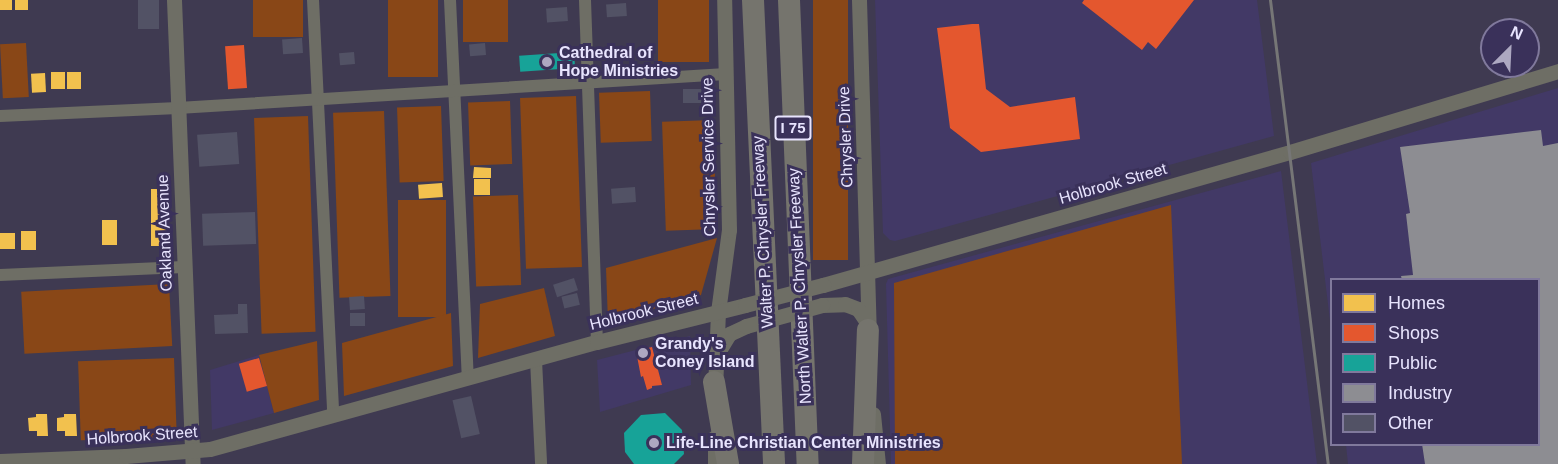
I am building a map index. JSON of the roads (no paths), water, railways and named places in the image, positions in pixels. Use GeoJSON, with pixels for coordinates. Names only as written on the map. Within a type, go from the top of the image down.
{"type":"FeatureCollection","features":[{"type":"Feature","properties":{"kind":"highway","name":"Walter P. Chrysler Freeway"},"geometry":{"type":"LineString","coordinates":[[753,0],[774,464]]}},
{"type":"Feature","properties":{"kind":"highway","name":"North Walter P. Chrysler Freeway"},"geometry":{"type":"LineString","coordinates":[[789,0],[808,464]]}},
{"type":"Feature","properties":{"kind":"highway"},"geometry":{"type":"LineString","coordinates":[[863,464],[868,327]]}},
{"type":"Feature","properties":{"kind":"highway"},"geometry":{"type":"LineString","coordinates":[[714,379],[728,464]]}},
{"type":"Feature","properties":{"kind":"street","name":"Oakland Avenue"},"geometry":{"type":"LineString","coordinates":[[174,0],[193,458]]}},
{"type":"Feature","properties":{"kind":"street"},"geometry":{"type":"LineString","coordinates":[[313,0],[333,414]]}},
{"type":"Feature","properties":{"kind":"street"},"geometry":{"type":"LineString","coordinates":[[450,0],[468,378]]}},
{"type":"Feature","properties":{"kind":"street"},"geometry":{"type":"LineString","coordinates":[[585,0],[597,342]]}},
{"type":"Feature","properties":{"kind":"street","name":"Chrysler Service Drive"},"geometry":{"type":"LineString","coordinates":[[714,379],[718,312],[729,230],[724,0]]}},
{"type":"Feature","properties":{"kind":"street","name":"Chrysler Drive"},"geometry":{"type":"LineString","coordinates":[[859,0],[869,272],[868,327],[878,464]]}},
{"type":"Feature","properties":{"kind":"street","name":"Holbrook Street"},"geometry":{"type":"LineString","coordinates":[[0,461],[193,458],[333,414],[597,342],[869,272],[1290,152],[1558,71]]}},
{"type":"Feature","properties":{"kind":"street"},"geometry":{"type":"LineString","coordinates":[[0,116],[178,108],[726,74]]}},
{"type":"Feature","properties":{"kind":"street"},"geometry":{"type":"LineString","coordinates":[[0,275],[184,267]]}},
{"type":"Feature","properties":{"kind":"street"},"geometry":{"type":"LineString","coordinates":[[715,358],[729,333],[746,326],[822,305],[845,304],[858,309],[868,327]]}},
{"type":"Feature","properties":{"kind":"street"},"geometry":{"type":"LineString","coordinates":[[536,360],[541,464]]}},
{"type":"Feature","properties":{"kind":"street"},"geometry":{"type":"LineString","coordinates":[[714,379],[716,464]]}},
{"type":"Feature","properties":{"kind":"railway"},"geometry":{"type":"LineString","coordinates":[[1270,0],[1328,464]]}},
{"type":"Feature","properties":{"kind":"place","name":"Cathedral of Hope Ministries"},"geometry":{"type":"Point","coordinates":[547,62]}},
{"type":"Feature","properties":{"kind":"place","name":"Grandy's Coney Island"},"geometry":{"type":"Point","coordinates":[643,353]}},
{"type":"Feature","properties":{"kind":"place","name":"Life-Line Christian Center Ministries"},"geometry":{"type":"Point","coordinates":[654,443]}}]}
